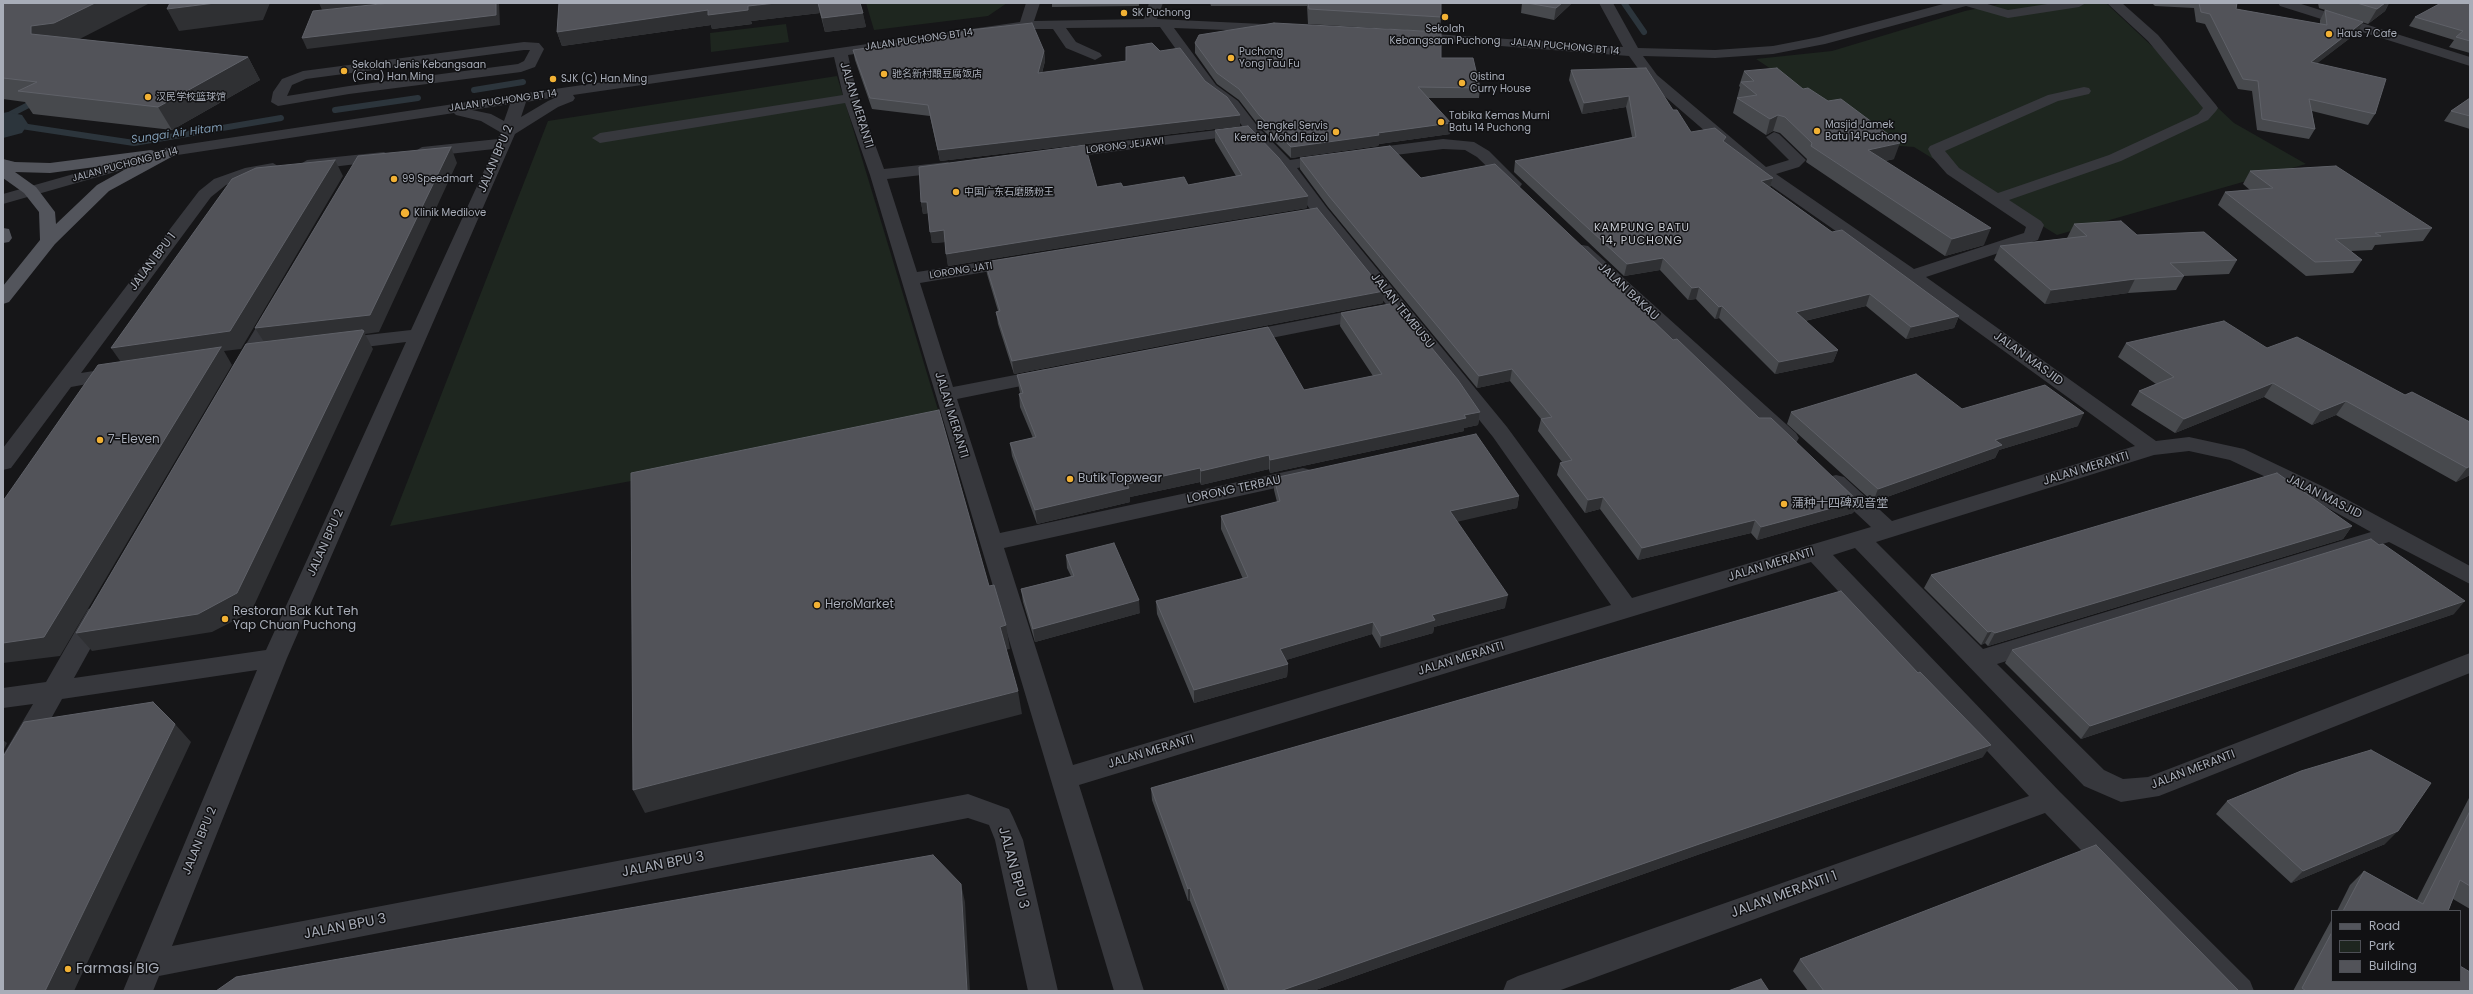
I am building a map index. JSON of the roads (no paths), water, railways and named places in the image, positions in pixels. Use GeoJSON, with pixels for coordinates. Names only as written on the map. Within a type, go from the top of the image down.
{"type":"FeatureCollection","features":[{"type":"Feature","properties":{"kind":"main road"},"geometry":{"type":"LineString","coordinates":[[3,164],[50,168],[169,152]]}},
{"type":"Feature","properties":{"kind":"main road"},"geometry":{"type":"LineString","coordinates":[[3,298],[49,240],[103,188],[169,152]]}},
{"type":"Feature","properties":{"kind":"main road"},"geometry":{"type":"LineString","coordinates":[[3,171],[30,190],[47,212],[49,240]]}},
{"type":"Feature","properties":{"kind":"main road"},"geometry":{"type":"LineString","coordinates":[[3,233],[3,238]]}},
{"type":"Feature","properties":{"kind":"street"},"geometry":{"type":"LineString","coordinates":[[1026,25],[1033,3]]}},
{"type":"Feature","properties":{"kind":"street"},"geometry":{"type":"LineString","coordinates":[[1156,3],[1157,23]]}},
{"type":"Feature","properties":{"kind":"street","name":"JALAN MASJID"},"geometry":{"type":"LineString","coordinates":[[1606,3],[1637,58],[1652,78],[1762,173],[1912,276],[2152,448],[2189,444],[2236,454],[2316,492],[2470,576]]}},
{"type":"Feature","properties":{"kind":"street","name":"JALAN PUCHONG BT 14"},"geometry":{"type":"LineString","coordinates":[[1395,33],[1637,58],[1722,64],[1715,54],[1773,50],[1820,41],[1962,3]]}},
{"type":"Feature","properties":{"kind":"street"},"geometry":{"type":"LineString","coordinates":[[1970,3],[2008,14],[2079,3]]}},
{"type":"Feature","properties":{"kind":"street"},"geometry":{"type":"LineString","coordinates":[[1996,199],[2115,158],[2203,117],[2211,108],[2154,38],[2114,3]]}},
{"type":"Feature","properties":{"kind":"street"},"geometry":{"type":"LineString","coordinates":[[2285,3],[2470,62]]}},
{"type":"Feature","properties":{"kind":"street","name":"JALAN PUCHONG BT 14"},"geometry":{"type":"LineString","coordinates":[[3,199],[30,190],[169,152],[520,98],[1026,25],[1157,23],[1294,29]]}},
{"type":"Feature","properties":{"kind":"street","name":"JALAN TEMBUSU"},"geometry":{"type":"LineString","coordinates":[[1157,23],[1211,88],[1234,104],[1252,130],[1286,165],[1314,213],[1399,307],[1500,432],[1627,609]]}},
{"type":"Feature","properties":{"kind":"street"},"geometry":{"type":"LineString","coordinates":[[1057,25],[1071,45],[1095,56]]}},
{"type":"Feature","properties":{"kind":"street"},"geometry":{"type":"LineString","coordinates":[[524,46],[534,46],[537,49],[530,64],[521,68],[349,90],[308,107],[287,102],[278,102],[277,98],[287,82],[303,75],[524,46]]}},
{"type":"Feature","properties":{"kind":"street","name":"JALAN MERANTI"},"geometry":{"type":"LineString","coordinates":[[840,51],[851,98],[878,175],[1129,991]]}},
{"type":"Feature","properties":{"kind":"street"},"geometry":{"type":"LineString","coordinates":[[442,110],[474,113],[486,117],[506,137],[553,104],[596,88]]}},
{"type":"Feature","properties":{"kind":"street"},"geometry":{"type":"LineString","coordinates":[[1912,276],[2032,236],[2035,225],[1953,171],[1940,157],[1936,149],[2053,98],[2084,91]]}},
{"type":"Feature","properties":{"kind":"street","name":"JALAN BPU 2"},"geometry":{"type":"LineString","coordinates":[[138,991],[275,658],[506,137],[520,98]]}},
{"type":"Feature","properties":{"kind":"street"},"geometry":{"type":"LineString","coordinates":[[600,138],[851,98]]}},
{"type":"Feature","properties":{"kind":"street"},"geometry":{"type":"LineString","coordinates":[[302,131],[308,107]]}},
{"type":"Feature","properties":{"kind":"street","name":"LORONG JEJAWI"},"geometry":{"type":"LineString","coordinates":[[1041,156],[1252,130]]}},
{"type":"Feature","properties":{"kind":"street","name":"JALAN BPU 1"},"geometry":{"type":"LineString","coordinates":[[3,463],[62,382],[204,194],[220,182],[251,170],[406,154],[506,137]]}},
{"type":"Feature","properties":{"kind":"street"},"geometry":{"type":"LineString","coordinates":[[1762,173],[1793,164],[1798,160],[1774,137]]}},
{"type":"Feature","properties":{"kind":"street"},"geometry":{"type":"LineString","coordinates":[[1286,165],[1443,144],[1468,145],[1483,154],[1527,197]]}},
{"type":"Feature","properties":{"kind":"street"},"geometry":{"type":"LineString","coordinates":[[351,180],[363,159]]}},
{"type":"Feature","properties":{"kind":"street"},"geometry":{"type":"LineString","coordinates":[[878,175],[963,165]]}},
{"type":"Feature","properties":{"kind":"street","name":"JALAN BAKAU"},"geometry":{"type":"LineString","coordinates":[[1572,240],[1803,452]]}},
{"type":"Feature","properties":{"kind":"street","name":"LORONG JATI"},"geometry":{"type":"LineString","coordinates":[[910,279],[1034,259]]}},
{"type":"Feature","properties":{"kind":"street"},"geometry":{"type":"LineString","coordinates":[[229,389],[285,294]]}},
{"type":"Feature","properties":{"kind":"street"},"geometry":{"type":"LineString","coordinates":[[1219,342],[1399,307]]}},
{"type":"Feature","properties":{"kind":"street"},"geometry":{"type":"LineString","coordinates":[[318,347],[418,336]]}},
{"type":"Feature","properties":{"kind":"street"},"geometry":{"type":"LineString","coordinates":[[226,358],[272,352]]}},
{"type":"Feature","properties":{"kind":"street"},"geometry":{"type":"LineString","coordinates":[[62,382],[140,370]]}},
{"type":"Feature","properties":{"kind":"street"},"geometry":{"type":"LineString","coordinates":[[945,395],[1063,372]]}},
{"type":"Feature","properties":{"kind":"street"},"geometry":{"type":"LineString","coordinates":[[1477,437],[1500,432]]}},
{"type":"Feature","properties":{"kind":"street","name":"JALAN MERANTI"},"geometry":{"type":"LineString","coordinates":[[1064,779],[1859,539],[2152,448]]}},
{"type":"Feature","properties":{"kind":"street"},"geometry":{"type":"LineString","coordinates":[[1820,467],[1888,530]]}},
{"type":"Feature","properties":{"kind":"street","name":"LORONG TERBAU"},"geometry":{"type":"LineString","coordinates":[[991,543],[1323,471]]}},
{"type":"Feature","properties":{"kind":"street"},"geometry":{"type":"LineString","coordinates":[[1978,660],[2392,533]]}},
{"type":"Feature","properties":{"kind":"street","name":"JALAN MERANTI"},"geometry":{"type":"LineString","coordinates":[[1859,539],[2094,778],[2121,791],[2149,788],[2470,663]]}},
{"type":"Feature","properties":{"kind":"street"},"geometry":{"type":"LineString","coordinates":[[1816,552],[2050,800],[2239,991]]}},
{"type":"Feature","properties":{"kind":"street"},"geometry":{"type":"LineString","coordinates":[[3,779],[109,595]]}},
{"type":"Feature","properties":{"kind":"street"},"geometry":{"type":"LineString","coordinates":[[3,698],[275,658]]}},
{"type":"Feature","properties":{"kind":"street","name":"JALAN MERANTI 1"},"geometry":{"type":"LineString","coordinates":[[1518,991],[2050,800]]}},
{"type":"Feature","properties":{"kind":"street","name":"JALAN BPU 3"},"geometry":{"type":"LineString","coordinates":[[149,964],[968,806],[999,817],[1008,840],[1043,991]]}},
{"type":"Feature","properties":{"kind":"waterway","name":"Sungai Air Hitam"},"geometry":{"type":"LineString","coordinates":[[1624,3],[1644,32]]}},
{"type":"Feature","properties":{"kind":"waterway","name":"Sungai Air Hitam"},"geometry":{"type":"LineString","coordinates":[[474,90],[523,82]]}},
{"type":"Feature","properties":{"kind":"waterway","name":"Sungai Air Hitam"},"geometry":{"type":"LineString","coordinates":[[335,110],[418,98]]}},
{"type":"Feature","properties":{"kind":"waterway","name":"Sungai Air Hitam"},"geometry":{"type":"LineString","coordinates":[[40,99],[9,115],[8,124],[134,143],[281,118]]}},
{"type":"Feature","properties":{"kind":"waterway","name":"Sungai Air Hitam"},"geometry":{"type":"LineString","coordinates":[[3,126],[8,124]]}},
{"type":"Feature","properties":{"kind":"place","name":"SK Puchong"},"geometry":{"type":"Point","coordinates":[1124,13]}},
{"type":"Feature","properties":{"kind":"place","name":"Sekolah Kebangsaan Puchong"},"geometry":{"type":"Point","coordinates":[1445,17]}},
{"type":"Feature","properties":{"kind":"place","name":"Haus 7 Cafe"},"geometry":{"type":"Point","coordinates":[2329,34]}},
{"type":"Feature","properties":{"kind":"place","name":"Puchong Yong Tau Fu"},"geometry":{"type":"Point","coordinates":[1231,58]}},
{"type":"Feature","properties":{"kind":"place","name":"Sekolah Jenis Kebangsaan (Cina) Han Ming"},"geometry":{"type":"Point","coordinates":[344,71]}},
{"type":"Feature","properties":{"kind":"place","name":"驰名新村酿豆腐饭店"},"geometry":{"type":"Point","coordinates":[884,74]}},
{"type":"Feature","properties":{"kind":"place","name":"SJK (C) Han Ming"},"geometry":{"type":"Point","coordinates":[553,79]}},
{"type":"Feature","properties":{"kind":"place","name":"Qistina Curry House"},"geometry":{"type":"Point","coordinates":[1462,83]}},
{"type":"Feature","properties":{"kind":"place","name":"汉民学校篮球馆"},"geometry":{"type":"Point","coordinates":[148,97]}},
{"type":"Feature","properties":{"kind":"place","name":"Tabika Kemas Murni Batu 14 Puchong"},"geometry":{"type":"Point","coordinates":[1441,122]}},
{"type":"Feature","properties":{"kind":"place","name":"Masjid Jamek Batu 14 Puchong"},"geometry":{"type":"Point","coordinates":[1817,131]}},
{"type":"Feature","properties":{"kind":"place","name":"Bengkel Servis Kereta Mohd Faizol"},"geometry":{"type":"Point","coordinates":[1336,132]}},
{"type":"Feature","properties":{"kind":"place","name":"99 Speedmart"},"geometry":{"type":"Point","coordinates":[394,179]}},
{"type":"Feature","properties":{"kind":"place","name":"中国广东石磨肠粉王"},"geometry":{"type":"Point","coordinates":[956,192]}},
{"type":"Feature","properties":{"kind":"place","name":"Klinik Medilove"},"geometry":{"type":"Point","coordinates":[405,213]}},
{"type":"Feature","properties":{"kind":"place","name":"7-Eleven"},"geometry":{"type":"Point","coordinates":[100,440]}},
{"type":"Feature","properties":{"kind":"place","name":"Butik Topwear"},"geometry":{"type":"Point","coordinates":[1070,479]}},
{"type":"Feature","properties":{"kind":"place","name":"蒲种十四碑观音堂"},"geometry":{"type":"Point","coordinates":[1784,504]}},
{"type":"Feature","properties":{"kind":"place","name":"HeroMarket"},"geometry":{"type":"Point","coordinates":[817,605]}},
{"type":"Feature","properties":{"kind":"place","name":"Restoran Bak Kut Teh Yap Chuan Puchong"},"geometry":{"type":"Point","coordinates":[225,619]}},
{"type":"Feature","properties":{"kind":"place","name":"Farmasi BIG"},"geometry":{"type":"Point","coordinates":[68,969]}},
{"type":"Feature","properties":{"kind":"district","name":"KAMPUNG BATU 14, PUCHONG"},"geometry":{"type":"Point","coordinates":[1642,234]}}]}
